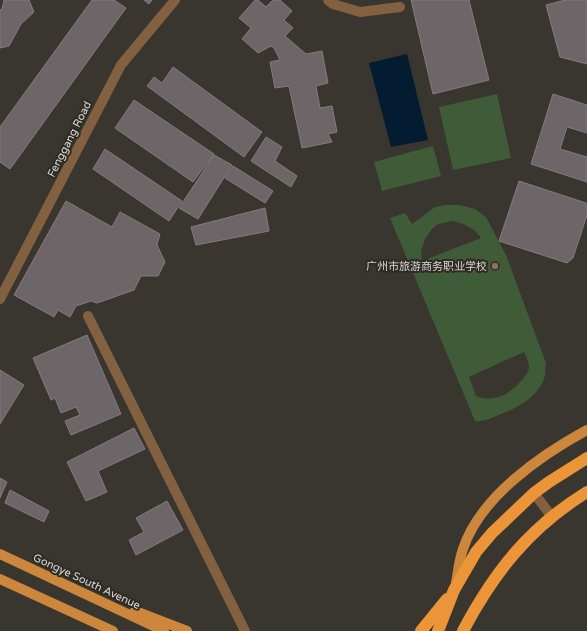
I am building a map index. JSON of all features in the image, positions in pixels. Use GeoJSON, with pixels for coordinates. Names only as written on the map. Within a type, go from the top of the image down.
{"type":"FeatureCollection","features":[{"type":"Feature","properties":{"kind":"highway"},"geometry":{"type":"LineString","coordinates":[[438,631],[454,590],[476,552],[492,532],[534,493],[587,458]]}},
{"type":"Feature","properties":{"kind":"highway"},"geometry":{"type":"LineString","coordinates":[[463,631],[481,598],[518,548],[552,517],[587,492]]}},
{"type":"Feature","properties":{"kind":"highway"},"geometry":{"type":"LineString","coordinates":[[421,631],[454,590]]}},
{"type":"Feature","properties":{"kind":"main road"},"geometry":{"type":"LineString","coordinates":[[454,590],[463,549],[473,527],[489,504],[524,471],[587,430]]}},
{"type":"Feature","properties":{"kind":"main road","name":"Gongye South Avenue"},"geometry":{"type":"LineString","coordinates":[[0,554],[164,631]]}},
{"type":"Feature","properties":{"kind":"main road"},"geometry":{"type":"LineString","coordinates":[[0,579],[113,631]]}},
{"type":"Feature","properties":{"kind":"main road"},"geometry":{"type":"LineString","coordinates":[[86,594],[160,619],[187,631]]}},
{"type":"Feature","properties":{"kind":"street","name":"Fenggang Road"},"geometry":{"type":"LineString","coordinates":[[0,299],[121,65],[175,0]]}},
{"type":"Feature","properties":{"kind":"street"},"geometry":{"type":"LineString","coordinates":[[328,0],[333,4],[360,12],[400,7]]}},
{"type":"Feature","properties":{"kind":"street"},"geometry":{"type":"LineString","coordinates":[[88,316],[244,631]]}},
{"type":"Feature","properties":{"kind":"street"},"geometry":{"type":"LineString","coordinates":[[534,493],[552,517]]}},
{"type":"Feature","properties":{"kind":"green space"},"geometry":{"type":"Polygon","coordinates":[[[497,94],[511,158],[453,170],[439,107],[497,94]]]}},
{"type":"Feature","properties":{"kind":"green space"},"geometry":{"type":"Polygon","coordinates":[[[433,146],[441,176],[382,191],[374,162],[433,146]]]}},
{"type":"Feature","properties":{"kind":"green space"},"geometry":{"type":"Polygon","coordinates":[[[460,205],[475,209],[486,217],[506,255],[546,363],[544,379],[536,392],[530,398],[510,410],[483,421],[475,421],[390,218],[405,213],[412,224],[435,207],[460,205]],[[453,221],[438,224],[432,229],[425,239],[421,252],[422,261],[481,238],[469,227],[453,221]],[[524,352],[469,377],[476,396],[488,399],[494,398],[505,394],[515,387],[525,377],[529,369],[528,361],[524,352]]]}},
{"type":"Feature","properties":{"kind":"water"},"geometry":{"type":"Polygon","coordinates":[[[407,54],[428,140],[391,147],[369,63],[407,54]]]}},
{"type":"Feature","properties":{"kind":"building"},"geometry":{"type":"Polygon","coordinates":[[[4,0],[29,0],[34,12],[21,24],[9,46],[0,48],[0,10],[2,9],[4,0]]]}},
{"type":"Feature","properties":{"kind":"building"},"geometry":{"type":"Polygon","coordinates":[[[92,0],[114,0],[126,8],[10,169],[0,162],[0,127],[92,0]]]}},
{"type":"Feature","properties":{"kind":"building"},"geometry":{"type":"Polygon","coordinates":[[[144,0],[152,0],[149,4],[144,0]]]}},
{"type":"Feature","properties":{"kind":"building"},"geometry":{"type":"Polygon","coordinates":[[[255,0],[258,0],[266,7],[273,0],[280,0],[292,11],[284,20],[293,28],[285,36],[306,54],[322,51],[328,83],[316,86],[320,108],[332,106],[337,132],[328,134],[332,142],[302,148],[289,86],[275,88],[270,62],[280,60],[274,48],[271,46],[258,53],[242,39],[251,28],[239,18],[255,0]]]}},
{"type":"Feature","properties":{"kind":"building"},"geometry":{"type":"Polygon","coordinates":[[[411,0],[469,0],[489,80],[433,94],[411,0]]]}},
{"type":"Feature","properties":{"kind":"building"},"geometry":{"type":"Polygon","coordinates":[[[565,0],[587,0],[587,64],[560,57],[546,5],[565,0]]]}},
{"type":"Feature","properties":{"kind":"building"},"geometry":{"type":"Polygon","coordinates":[[[173,67],[262,132],[244,157],[147,86],[154,77],[162,83],[173,67]]]}},
{"type":"Feature","properties":{"kind":"building"},"geometry":{"type":"Polygon","coordinates":[[[553,94],[587,105],[587,133],[567,127],[560,149],[587,157],[587,182],[531,164],[553,94]]]}},
{"type":"Feature","properties":{"kind":"building"},"geometry":{"type":"Polygon","coordinates":[[[134,100],[214,154],[193,182],[115,128],[134,100]]]}},
{"type":"Feature","properties":{"kind":"building"},"geometry":{"type":"Polygon","coordinates":[[[266,137],[282,147],[275,161],[297,176],[291,187],[251,161],[266,137]]]}},
{"type":"Feature","properties":{"kind":"building"},"geometry":{"type":"Polygon","coordinates":[[[105,149],[182,201],[169,221],[93,169],[105,149]]]}},
{"type":"Feature","properties":{"kind":"building"},"geometry":{"type":"Polygon","coordinates":[[[214,155],[232,165],[198,219],[179,208],[214,155]]]}},
{"type":"Feature","properties":{"kind":"building"},"geometry":{"type":"Polygon","coordinates":[[[233,166],[273,191],[265,203],[225,178],[233,166]]]}},
{"type":"Feature","properties":{"kind":"building"},"geometry":{"type":"Polygon","coordinates":[[[519,181],[586,203],[587,215],[573,258],[567,263],[499,241],[519,181]]]}},
{"type":"Feature","properties":{"kind":"building"},"geometry":{"type":"Polygon","coordinates":[[[66,201],[112,227],[120,212],[160,234],[157,245],[165,262],[158,276],[141,276],[134,290],[97,303],[91,301],[76,306],[70,317],[58,310],[54,317],[14,295],[66,201]]]}},
{"type":"Feature","properties":{"kind":"building"},"geometry":{"type":"Polygon","coordinates":[[[265,208],[269,231],[196,245],[191,227],[265,208]]]}},
{"type":"Feature","properties":{"kind":"building"},"geometry":{"type":"Polygon","coordinates":[[[87,335],[121,414],[71,435],[65,421],[80,415],[76,407],[61,413],[55,398],[51,400],[33,358],[87,335]]]}},
{"type":"Feature","properties":{"kind":"building"},"geometry":{"type":"Polygon","coordinates":[[[0,370],[24,385],[0,424],[0,370]]]}},
{"type":"Feature","properties":{"kind":"building"},"geometry":{"type":"Polygon","coordinates":[[[134,428],[145,449],[98,471],[107,492],[86,501],[67,462],[134,428]]]}},
{"type":"Feature","properties":{"kind":"building"},"geometry":{"type":"Polygon","coordinates":[[[0,478],[7,482],[0,498],[0,478]]]}},
{"type":"Feature","properties":{"kind":"building"},"geometry":{"type":"Polygon","coordinates":[[[10,490],[49,511],[44,522],[5,503],[10,490]]]}},
{"type":"Feature","properties":{"kind":"building"},"geometry":{"type":"Polygon","coordinates":[[[167,501],[183,530],[136,555],[129,540],[144,532],[136,518],[167,501]]]}},
{"type":"Feature","properties":{"kind":"place","name":"广州市旅游商务职业学校"},"geometry":{"type":"Point","coordinates":[495,266]}}]}
